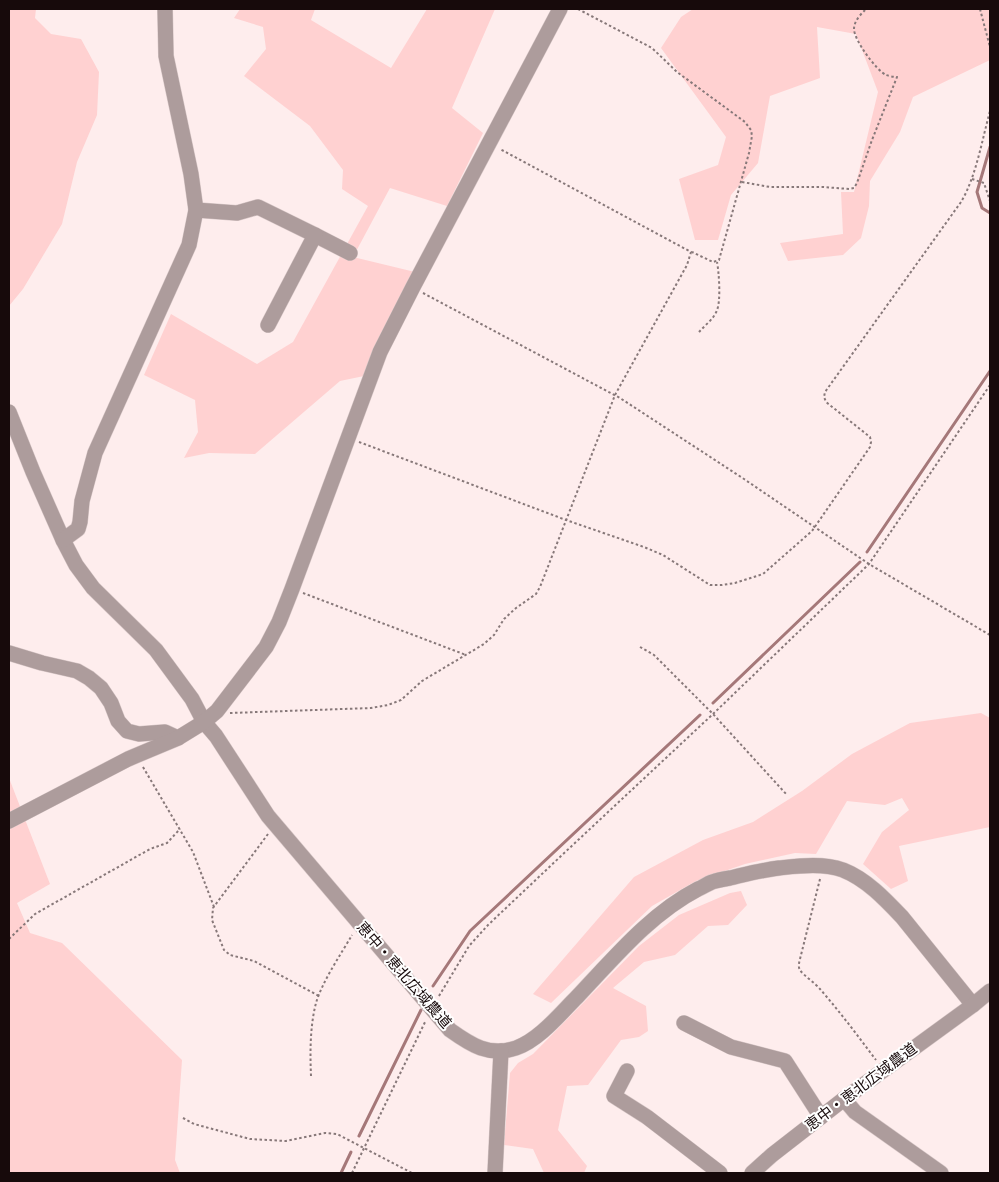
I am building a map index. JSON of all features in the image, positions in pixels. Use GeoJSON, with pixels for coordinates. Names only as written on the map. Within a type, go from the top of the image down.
{"type":"FeatureCollection","features":[{"type":"Feature","properties":{"kind":"street"},"geometry":{"type":"LineString","coordinates":[[63,540],[78,529],[82,501],[95,454],[189,245],[196,210],[191,174],[166,56],[165,9]]}},
{"type":"Feature","properties":{"kind":"street"},"geometry":{"type":"LineString","coordinates":[[9,820],[81,782],[178,738],[204,722],[217,711],[266,647],[279,622],[292,589],[380,352],[560,9]]}},
{"type":"Feature","properties":{"kind":"street"},"geometry":{"type":"LineString","coordinates":[[196,210],[237,213],[258,207],[350,253]]}},
{"type":"Feature","properties":{"kind":"street"},"geometry":{"type":"LineString","coordinates":[[268,325],[315,235]]}},
{"type":"Feature","properties":{"kind":"street","name":"恵中・恵北広域農道"},"geometry":{"type":"LineString","coordinates":[[9,412],[33,472],[76,565],[93,588],[156,650],[192,699],[204,722],[216,736],[268,816],[450,1030],[467,1042],[486,1050],[501,1051],[516,1048],[541,1032],[627,944],[660,914],[682,898],[712,882],[759,870],[803,866],[842,870],[868,885],[902,917],[973,1005]]}},
{"type":"Feature","properties":{"kind":"street"},"geometry":{"type":"LineString","coordinates":[[9,653],[78,671],[89,678],[101,688],[111,702],[118,721],[127,731],[139,734],[165,732],[178,738]]}},
{"type":"Feature","properties":{"kind":"street","name":"恵中・恵北広域農道"},"geometry":{"type":"LineString","coordinates":[[752,1173],[821,1116],[990,991]]}},
{"type":"Feature","properties":{"kind":"street"},"geometry":{"type":"LineString","coordinates":[[684,1023],[731,1047],[785,1060],[821,1116]]}},
{"type":"Feature","properties":{"kind":"street"},"geometry":{"type":"LineString","coordinates":[[495,1173],[501,1051]]}},
{"type":"Feature","properties":{"kind":"street"},"geometry":{"type":"LineString","coordinates":[[628,1071],[614,1096],[647,1116],[720,1173]]}},
{"type":"Feature","properties":{"kind":"street"},"geometry":{"type":"LineString","coordinates":[[844,1099],[856,1112],[941,1173]]}},
{"type":"Feature","properties":{"kind":"path"},"geometry":{"type":"LineString","coordinates":[[578,9],[652,48],[677,72],[749,126],[752,136],[750,153],[717,262],[719,289],[717,311],[699,332]]}},
{"type":"Feature","properties":{"kind":"path"},"geometry":{"type":"LineString","coordinates":[[741,182],[770,187],[854,188],[898,77],[885,74],[879,70],[869,59],[855,35],[854,26],[866,9]]}},
{"type":"Feature","properties":{"kind":"path"},"geometry":{"type":"LineString","coordinates":[[980,9],[990,47]]}},
{"type":"Feature","properties":{"kind":"path"},"geometry":{"type":"LineString","coordinates":[[348,438],[566,520],[644,547],[663,555],[710,585],[722,586],[763,574],[812,531],[870,447],[870,437],[826,402],[825,392],[968,192],[990,111]]}},
{"type":"Feature","properties":{"kind":"path"},"geometry":{"type":"LineString","coordinates":[[489,143],[706,260],[717,262]]}},
{"type":"Feature","properties":{"kind":"path"},"geometry":{"type":"LineString","coordinates":[[972,179],[984,184],[990,201]]}},
{"type":"Feature","properties":{"kind":"path"},"geometry":{"type":"LineString","coordinates":[[217,711],[242,713],[371,708],[388,705],[401,700],[422,681],[484,644],[494,635],[504,618],[536,594],[540,587],[615,395],[687,265],[691,252]]}},
{"type":"Feature","properties":{"kind":"path"},"geometry":{"type":"LineString","coordinates":[[413,287],[615,395],[869,564],[990,634]]}},
{"type":"Feature","properties":{"kind":"path"},"geometry":{"type":"LineString","coordinates":[[352,1173],[432,1009],[470,946],[488,925],[713,714],[869,564],[990,385]]}},
{"type":"Feature","properties":{"kind":"path"},"geometry":{"type":"LineString","coordinates":[[292,589],[466,655]]}},
{"type":"Feature","properties":{"kind":"path"},"geometry":{"type":"LineString","coordinates":[[640,647],[654,655],[713,714],[787,795]]}},
{"type":"Feature","properties":{"kind":"path"},"geometry":{"type":"LineString","coordinates":[[137,755],[198,861],[214,907],[212,920],[224,950],[230,955],[254,961],[319,996]]}},
{"type":"Feature","properties":{"kind":"path"},"geometry":{"type":"LineString","coordinates":[[214,907],[275,824]]}},
{"type":"Feature","properties":{"kind":"path"},"geometry":{"type":"LineString","coordinates":[[9,939],[35,914],[150,849],[167,843],[180,829]]}},
{"type":"Feature","properties":{"kind":"path"},"geometry":{"type":"LineString","coordinates":[[822,867],[800,959],[800,970],[814,982],[834,1005],[883,1070]]}},
{"type":"Feature","properties":{"kind":"path"},"geometry":{"type":"LineString","coordinates":[[311,1076],[310,1057],[316,1003],[358,923]]}},
{"type":"Feature","properties":{"kind":"path"},"geometry":{"type":"LineString","coordinates":[[183,1118],[194,1124],[250,1139],[286,1141],[325,1133],[337,1134],[412,1173]]}},
{"type":"Feature","properties":{"kind":"shaded area"},"geometry":{"type":"Polygon","coordinates":[[[9,9],[36,9],[35,18],[51,34],[81,39],[99,72],[97,115],[77,162],[62,224],[23,289],[9,306],[9,9]]]}},
{"type":"Feature","properties":{"kind":"shaded area"},"geometry":{"type":"Polygon","coordinates":[[[240,9],[315,9],[311,20],[391,68],[427,9],[495,9],[452,108],[483,133],[447,206],[390,188],[353,257],[415,272],[364,376],[340,381],[255,454],[209,453],[184,458],[198,432],[195,400],[144,375],[171,314],[257,364],[293,342],[368,206],[342,189],[343,170],[310,126],[244,76],[266,49],[263,27],[234,18],[240,9]]]}},
{"type":"Feature","properties":{"kind":"shaded area"},"geometry":{"type":"Polygon","coordinates":[[[693,9],[990,9],[990,60],[913,97],[900,132],[870,181],[869,206],[861,238],[843,255],[788,261],[780,243],[843,234],[841,192],[854,192],[878,92],[856,34],[817,27],[820,78],[770,96],[758,163],[731,195],[718,240],[695,240],[679,179],[718,165],[726,137],[661,48],[681,17],[693,9]]]}},
{"type":"Feature","properties":{"kind":"shaded area"},"geometry":{"type":"Polygon","coordinates":[[[981,713],[990,718],[990,827],[899,846],[908,881],[891,889],[863,864],[882,832],[909,810],[902,798],[885,805],[847,801],[816,854],[795,853],[745,864],[696,881],[652,906],[551,1003],[533,994],[634,877],[703,840],[753,822],[802,791],[852,754],[910,723],[981,713]]]}},
{"type":"Feature","properties":{"kind":"shaded area"},"geometry":{"type":"Polygon","coordinates":[[[9,778],[50,884],[17,903],[30,933],[62,943],[182,1060],[175,1160],[180,1173],[9,1173],[9,778]]]}},
{"type":"Feature","properties":{"kind":"shaded area"},"geometry":{"type":"Polygon","coordinates":[[[741,891],[747,905],[728,925],[708,926],[675,955],[644,962],[613,988],[646,1006],[648,1031],[639,1037],[621,1040],[588,1085],[567,1086],[558,1130],[587,1166],[584,1173],[544,1173],[533,1149],[504,1145],[510,1073],[518,1063],[533,1054],[639,946],[679,915],[730,893],[741,891]]]}},
{"type":"Feature","properties":{"kind":"waterway"},"geometry":{"type":"LineString","coordinates":[[990,147],[977,192],[982,208],[990,213]]}},
{"type":"Feature","properties":{"kind":"waterway"},"geometry":{"type":"LineString","coordinates":[[867,552],[990,371]]}},
{"type":"Feature","properties":{"kind":"waterway"},"geometry":{"type":"LineString","coordinates":[[713,703],[860,562]]}},
{"type":"Feature","properties":{"kind":"waterway"},"geometry":{"type":"LineString","coordinates":[[433,986],[470,931],[700,715]]}},
{"type":"Feature","properties":{"kind":"waterway"},"geometry":{"type":"LineString","coordinates":[[359,1136],[421,1010]]}},
{"type":"Feature","properties":{"kind":"waterway"},"geometry":{"type":"LineString","coordinates":[[341,1173],[351,1152]]}}]}
